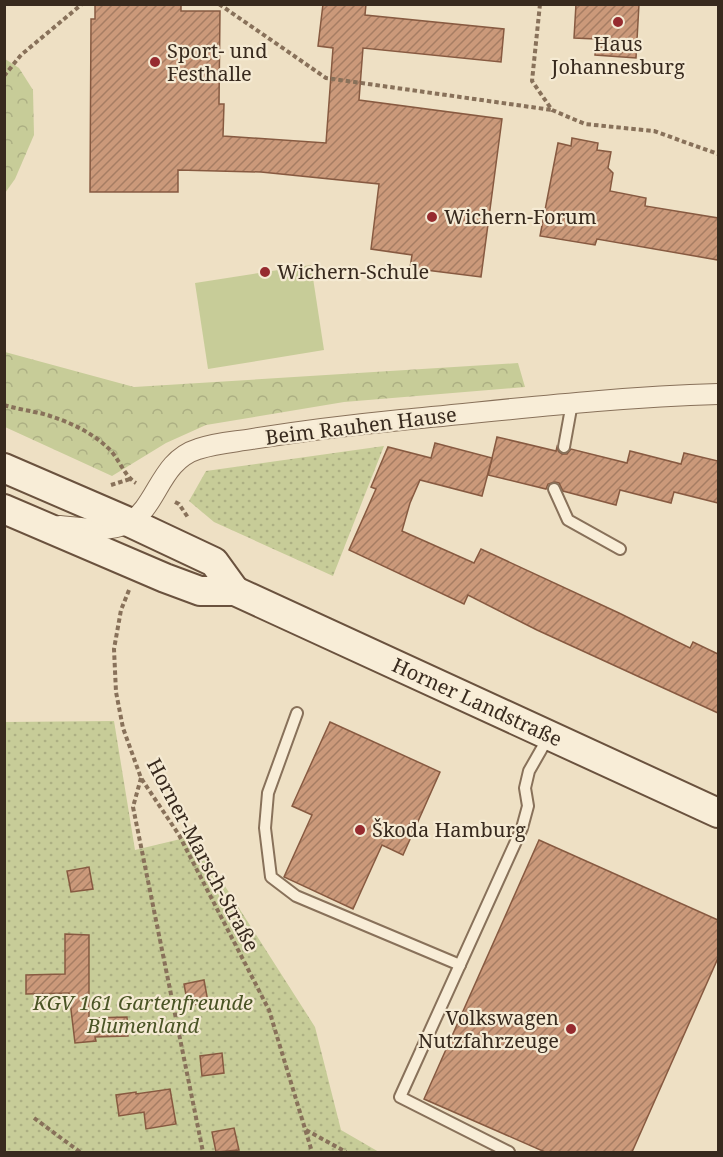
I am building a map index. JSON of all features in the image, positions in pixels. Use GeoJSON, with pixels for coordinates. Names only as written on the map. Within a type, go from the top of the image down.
{"type":"FeatureCollection","features":[{"type":"Feature","properties":{"kind":"main road","name":"Horner Landstraße"},"geometry":{"type":"LineString","coordinates":[[4,468],[214,562],[235,591]]}},
{"type":"Feature","properties":{"kind":"main road","name":"Horner Landstraße"},"geometry":{"type":"LineString","coordinates":[[4,509],[200,591],[235,591],[718,813]]}},
{"type":"Feature","properties":{"kind":"street","name":"Beim Rauhen Hause"},"geometry":{"type":"LineString","coordinates":[[129,522],[145,507],[174,463],[197,449],[291,433],[572,403],[718,394]]}},
{"type":"Feature","properties":{"kind":"street"},"geometry":{"type":"LineString","coordinates":[[39,524],[99,528],[119,526],[129,522]]}},
{"type":"Feature","properties":{"kind":"lane"},"geometry":{"type":"LineString","coordinates":[[564,447],[572,403]]}},
{"type":"Feature","properties":{"kind":"lane"},"geometry":{"type":"LineString","coordinates":[[555,489],[568,520],[620,549]]}},
{"type":"Feature","properties":{"kind":"lane"},"geometry":{"type":"LineString","coordinates":[[297,713],[268,793],[265,828],[271,877],[296,896],[460,965]]}},
{"type":"Feature","properties":{"kind":"lane"},"geometry":{"type":"LineString","coordinates":[[509,1152],[400,1097],[522,828],[528,806],[525,788],[529,771],[549,735]]}},
{"type":"Feature","properties":{"kind":"path"},"geometry":{"type":"LineString","coordinates":[[4,76],[21,55],[82,4]]}},
{"type":"Feature","properties":{"kind":"path"},"geometry":{"type":"LineString","coordinates":[[219,4],[326,78],[552,110],[585,124],[654,131],[718,154]]}},
{"type":"Feature","properties":{"kind":"path"},"geometry":{"type":"LineString","coordinates":[[540,4],[532,81],[552,110]]}},
{"type":"Feature","properties":{"kind":"path"},"geometry":{"type":"LineString","coordinates":[[4,405],[21,411],[50,416],[83,429],[109,448],[130,479]]}},
{"type":"Feature","properties":{"kind":"path","name":"Horner-Marsch-Straße"},"geometry":{"type":"LineString","coordinates":[[138,566],[121,610],[114,649],[116,692],[123,728],[141,778],[179,835],[269,1010],[312,1152]]}},
{"type":"Feature","properties":{"kind":"path"},"geometry":{"type":"LineString","coordinates":[[141,778],[133,807],[203,1152]]}},
{"type":"Feature","properties":{"kind":"path"},"geometry":{"type":"LineString","coordinates":[[34,1118],[80,1152]]}},
{"type":"Feature","properties":{"kind":"path"},"geometry":{"type":"LineString","coordinates":[[306,1130],[346,1152]]}},
{"type":"Feature","properties":{"kind":"green space"},"geometry":{"type":"Polygon","coordinates":[[[5,59],[19,68],[33,90],[34,135],[15,179],[5,193],[5,59]]]}},
{"type":"Feature","properties":{"kind":"green space"},"geometry":{"type":"Polygon","coordinates":[[[311,265],[324,350],[208,369],[195,283],[311,265]]]}},
{"type":"Feature","properties":{"kind":"green space"},"geometry":{"type":"Polygon","coordinates":[[[5,352],[134,387],[518,363],[525,387],[344,402],[206,425],[166,443],[112,476],[5,427],[5,352]]]}},
{"type":"Feature","properties":{"kind":"green space"},"geometry":{"type":"Polygon","coordinates":[[[384,446],[333,576],[214,522],[189,501],[206,471],[384,446]]]}},
{"type":"Feature","properties":{"kind":"green space","name":"KGV 161 Gartenfreunde Blumenland"},"geometry":{"type":"Polygon","coordinates":[[[114,721],[135,850],[193,836],[315,1027],[341,1130],[379,1152],[5,1152],[4,722],[114,721]]]}},
{"type":"Feature","properties":{"kind":"building"},"geometry":{"type":"Polygon","coordinates":[[[95,4],[181,5],[181,11],[220,11],[219,104],[224,104],[223,136],[326,143],[333,48],[318,46],[323,4],[366,4],[365,15],[504,29],[501,62],[363,48],[359,100],[502,119],[481,277],[410,268],[412,255],[371,249],[379,184],[261,172],[178,170],[178,192],[90,192],[91,19],[95,19],[95,4]]]}},
{"type":"Feature","properties":{"kind":"building","name":"Haus Johannesburg"},"geometry":{"type":"Polygon","coordinates":[[[576,4],[639,4],[636,58],[595,55],[596,39],[574,38],[576,4]]]}},
{"type":"Feature","properties":{"kind":"building"},"geometry":{"type":"Polygon","coordinates":[[[572,138],[598,143],[597,150],[611,152],[608,168],[613,173],[610,191],[646,198],[645,206],[718,218],[718,260],[597,239],[595,245],[540,236],[558,143],[571,146],[572,138]]]}},
{"type":"Feature","properties":{"kind":"building"},"geometry":{"type":"Polygon","coordinates":[[[497,437],[556,451],[557,447],[562,454],[567,454],[571,449],[627,463],[630,451],[681,464],[684,453],[718,461],[718,503],[674,492],[671,503],[620,490],[616,505],[563,491],[559,483],[555,482],[548,484],[546,489],[488,475],[497,437]]]}},
{"type":"Feature","properties":{"kind":"building"},"geometry":{"type":"Polygon","coordinates":[[[435,443],[492,458],[482,496],[420,480],[402,531],[474,563],[481,549],[690,648],[693,642],[718,654],[718,713],[537,630],[468,595],[464,604],[349,550],[376,489],[371,487],[388,447],[431,458],[435,443]]]}},
{"type":"Feature","properties":{"kind":"building","name":"Škoda Hamburg"},"geometry":{"type":"Polygon","coordinates":[[[330,722],[440,772],[403,855],[382,845],[353,909],[284,877],[312,815],[292,806],[330,722]]]}},
{"type":"Feature","properties":{"kind":"building","name":"Volkswagen Nutzfahrzeuge"},"geometry":{"type":"Polygon","coordinates":[[[539,840],[718,920],[718,958],[632,1152],[545,1152],[424,1099],[539,840]]]}},
{"type":"Feature","properties":{"kind":"building"},"geometry":{"type":"Polygon","coordinates":[[[89,867],[93,889],[71,892],[67,871],[89,867]]]}},
{"type":"Feature","properties":{"kind":"building"},"geometry":{"type":"Polygon","coordinates":[[[65,934],[89,935],[89,1018],[127,1017],[128,1036],[95,1037],[96,1041],[75,1043],[69,993],[26,994],[26,975],[65,974],[65,934]]]}},
{"type":"Feature","properties":{"kind":"building"},"geometry":{"type":"Polygon","coordinates":[[[204,980],[208,1002],[188,1006],[184,984],[204,980]]]}},
{"type":"Feature","properties":{"kind":"building"},"geometry":{"type":"Polygon","coordinates":[[[222,1053],[224,1073],[202,1076],[200,1056],[222,1053]]]}},
{"type":"Feature","properties":{"kind":"building"},"geometry":{"type":"Polygon","coordinates":[[[170,1089],[176,1124],[146,1129],[144,1112],[119,1116],[116,1095],[170,1089]]]}},
{"type":"Feature","properties":{"kind":"building"},"geometry":{"type":"Polygon","coordinates":[[[234,1128],[239,1150],[216,1152],[212,1132],[234,1128]]]}},
{"type":"Feature","properties":{"kind":"place","name":"Haus Johannesburg"},"geometry":{"type":"Point","coordinates":[618,22]}},
{"type":"Feature","properties":{"kind":"place","name":"Sport- und Festhalle"},"geometry":{"type":"Point","coordinates":[155,62]}},
{"type":"Feature","properties":{"kind":"place","name":"Wichern-Forum"},"geometry":{"type":"Point","coordinates":[432,217]}},
{"type":"Feature","properties":{"kind":"place","name":"Wichern-Schule"},"geometry":{"type":"Point","coordinates":[265,272]}},
{"type":"Feature","properties":{"kind":"place","name":"Škoda Hamburg"},"geometry":{"type":"Point","coordinates":[360,830]}},
{"type":"Feature","properties":{"kind":"place","name":"Volkswagen Nutzfahrzeuge"},"geometry":{"type":"Point","coordinates":[571,1029]}}]}
